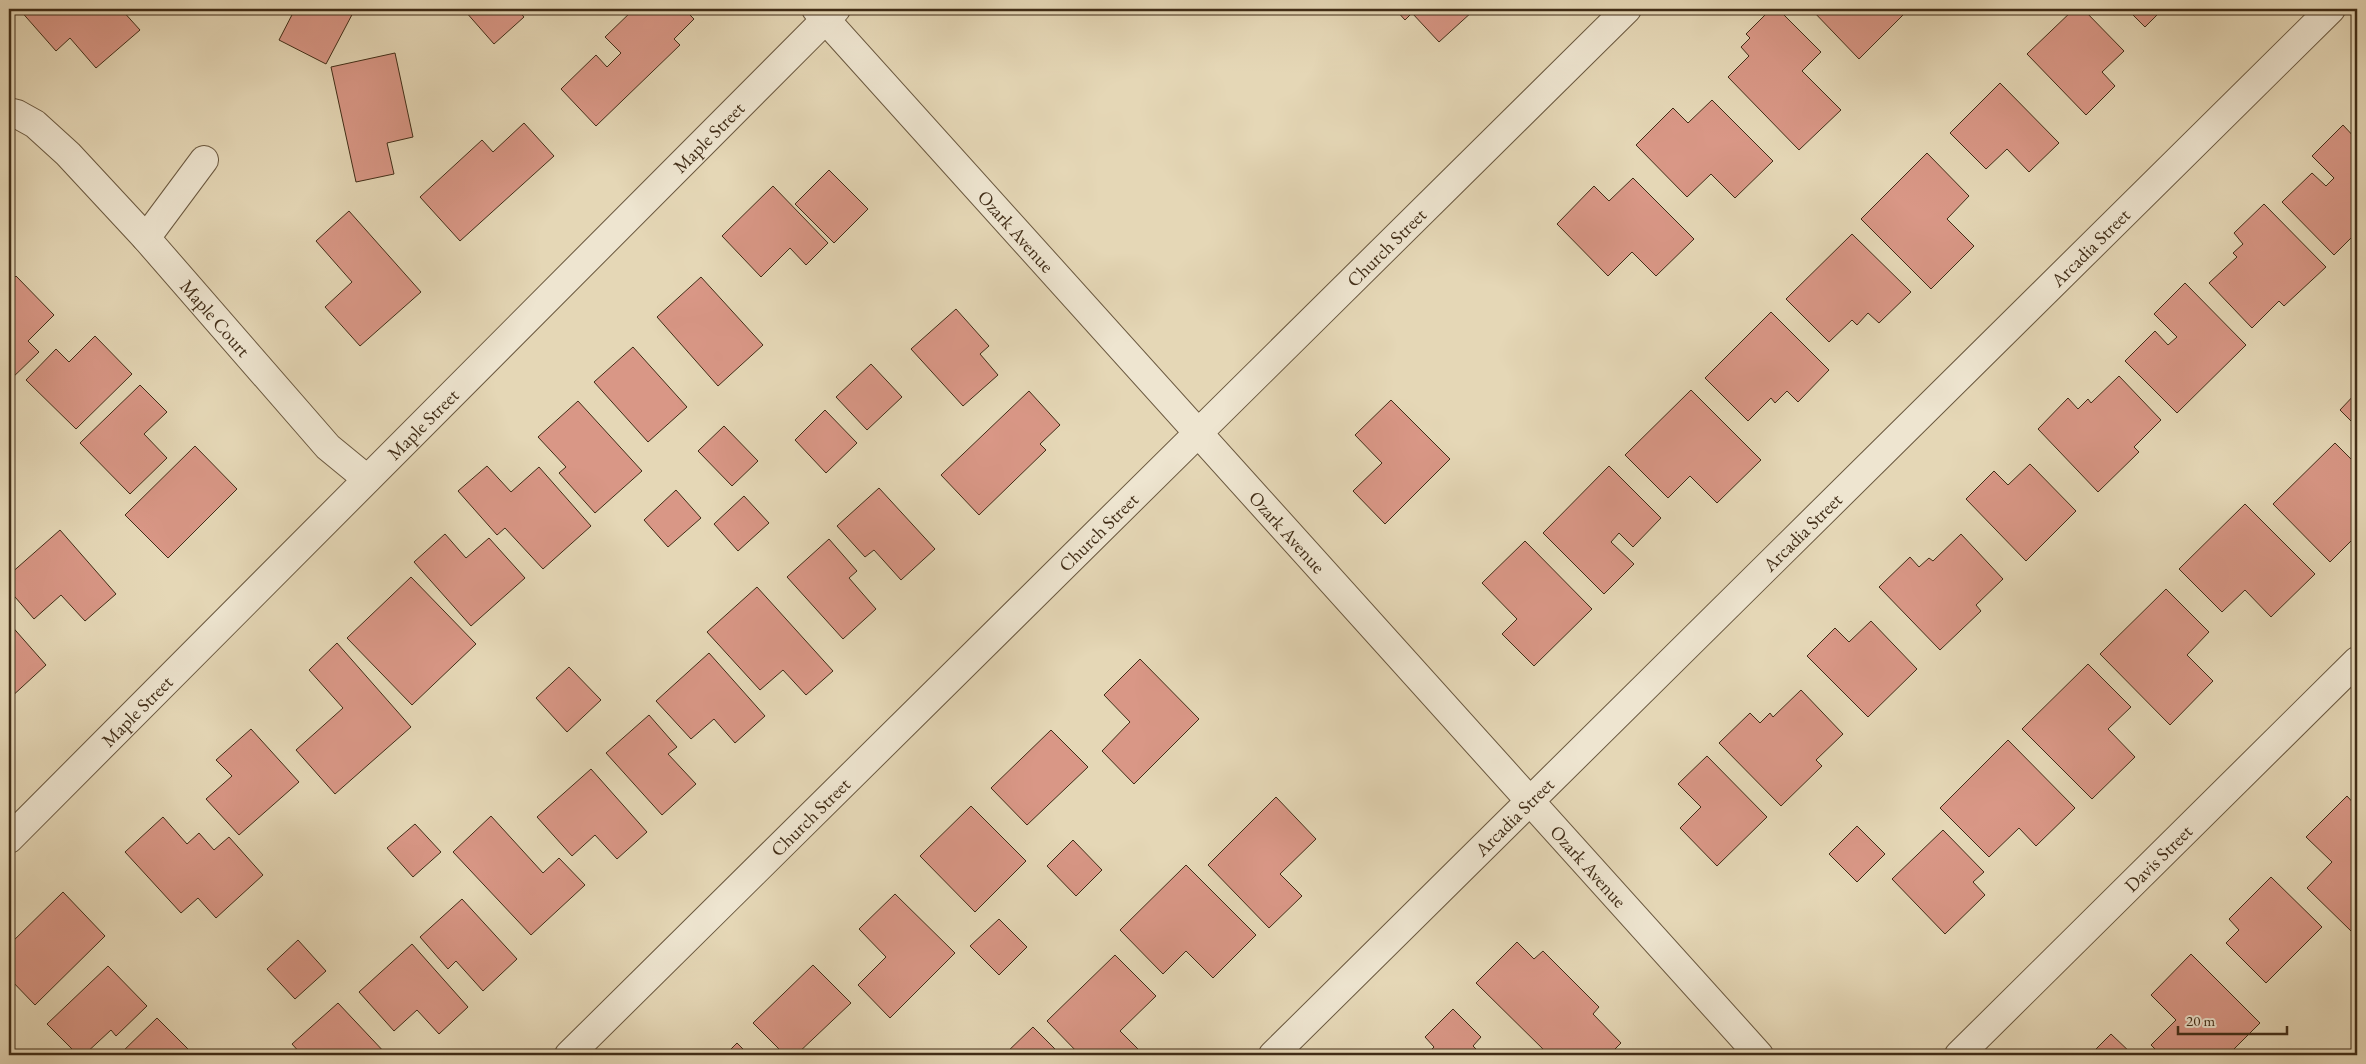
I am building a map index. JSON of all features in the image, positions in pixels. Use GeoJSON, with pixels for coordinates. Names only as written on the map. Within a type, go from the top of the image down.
{"type":"FeatureCollection","features":[{"type":"Feature","properties":{"kind":"street","name":"Church Street"},"geometry":{"type":"LineString","coordinates":[[569,1055],[1627,9]]}},
{"type":"Feature","properties":{"kind":"street","name":"Arcadia Street"},"geometry":{"type":"LineString","coordinates":[[1273,1055],[2331,9]]}},
{"type":"Feature","properties":{"kind":"street","name":"Ozark Avenue"},"geometry":{"type":"LineString","coordinates":[[826,12],[1529,802],[1759,1055]]}},
{"type":"Feature","properties":{"kind":"street","name":"Maple Street"},"geometry":{"type":"LineString","coordinates":[[9,839],[367,479],[826,12]]}},
{"type":"Feature","properties":{"kind":"street","name":"Maple Court"},"geometry":{"type":"LineString","coordinates":[[9,112],[17,114],[35,124],[68,154],[146,238],[328,446],[367,479]]}},
{"type":"Feature","properties":{"kind":"street"},"geometry":{"type":"LineString","coordinates":[[146,238],[204,160]]}},
{"type":"Feature","properties":{"kind":"street","name":"Davis Street"},"geometry":{"type":"LineString","coordinates":[[1959,1055],[2357,660]]}},
{"type":"Feature","properties":{"kind":"building"},"geometry":{"type":"Polygon","coordinates":[[[19,9],[121,9],[140,30],[96,68],[70,38],[56,51],[19,9]]]}},
{"type":"Feature","properties":{"kind":"building"},"geometry":{"type":"Polygon","coordinates":[[[295,9],[355,9],[326,64],[279,40],[295,9]]]}},
{"type":"Feature","properties":{"kind":"building"},"geometry":{"type":"Polygon","coordinates":[[[467,9],[517,9],[524,17],[494,44],[465,11],[467,9]]]}},
{"type":"Feature","properties":{"kind":"building"},"geometry":{"type":"Polygon","coordinates":[[[634,9],[684,9],[694,19],[674,39],[680,45],[596,126],[561,89],[596,55],[607,67],[621,53],[605,37],[634,9]]]}},
{"type":"Feature","properties":{"kind":"building"},"geometry":{"type":"Polygon","coordinates":[[[1395,9],[1471,9],[1473,11],[1439,42],[1412,13],[1405,20],[1395,9]]]}},
{"type":"Feature","properties":{"kind":"building"},"geometry":{"type":"Polygon","coordinates":[[[1771,9],[1778,9],[1821,52],[1802,71],[1841,110],[1799,150],[1728,77],[1749,56],[1741,47],[1750,38],[1746,34],[1771,9]]]}},
{"type":"Feature","properties":{"kind":"building"},"geometry":{"type":"Polygon","coordinates":[[[1811,9],[1909,9],[1859,59],[1811,9]]]}},
{"type":"Feature","properties":{"kind":"building"},"geometry":{"type":"Polygon","coordinates":[[[2074,9],[2083,9],[2124,51],[2102,72],[2115,86],[2086,115],[2027,54],[2074,9]]]}},
{"type":"Feature","properties":{"kind":"building"},"geometry":{"type":"Polygon","coordinates":[[[2127,9],[2163,9],[2145,27],[2127,9]]]}},
{"type":"Feature","properties":{"kind":"building"},"geometry":{"type":"Polygon","coordinates":[[[395,53],[413,137],[387,143],[394,174],[356,182],[331,67],[395,53]]]}},
{"type":"Feature","properties":{"kind":"building"},"geometry":{"type":"Polygon","coordinates":[[[2000,83],[2059,143],[2029,172],[2007,149],[1986,169],[1950,133],[2000,83]]]}},
{"type":"Feature","properties":{"kind":"building"},"geometry":{"type":"Polygon","coordinates":[[[1712,100],[1773,161],[1735,198],[1711,174],[1687,197],[1636,145],[1673,108],[1688,123],[1712,100]]]}},
{"type":"Feature","properties":{"kind":"building"},"geometry":{"type":"Polygon","coordinates":[[[524,123],[554,156],[460,241],[420,197],[482,140],[493,152],[524,123]]]}},
{"type":"Feature","properties":{"kind":"building"},"geometry":{"type":"Polygon","coordinates":[[[2343,125],[2357,140],[2357,232],[2334,255],[2282,202],[2312,173],[2326,186],[2334,178],[2312,156],[2343,125]]]}},
{"type":"Feature","properties":{"kind":"building"},"geometry":{"type":"Polygon","coordinates":[[[1927,153],[1969,196],[1947,219],[1974,246],[1931,289],[1861,219],[1927,153]]]}},
{"type":"Feature","properties":{"kind":"building"},"geometry":{"type":"Polygon","coordinates":[[[829,170],[868,209],[834,243],[795,204],[829,170]]]}},
{"type":"Feature","properties":{"kind":"building"},"geometry":{"type":"Polygon","coordinates":[[[1633,178],[1694,239],[1656,276],[1632,252],[1608,276],[1557,224],[1594,186],[1609,201],[1633,178]]]}},
{"type":"Feature","properties":{"kind":"building"},"geometry":{"type":"Polygon","coordinates":[[[773,186],[828,243],[806,265],[790,248],[761,277],[722,236],[773,186]]]}},
{"type":"Feature","properties":{"kind":"building"},"geometry":{"type":"Polygon","coordinates":[[[2264,204],[2326,267],[2284,306],[2279,301],[2252,328],[2209,283],[2237,257],[2233,253],[2243,244],[2234,233],[2264,204]]]}},
{"type":"Feature","properties":{"kind":"building"},"geometry":{"type":"Polygon","coordinates":[[[349,211],[421,292],[360,346],[325,307],[352,282],[316,241],[349,211]]]}},
{"type":"Feature","properties":{"kind":"building"},"geometry":{"type":"Polygon","coordinates":[[[1852,234],[1911,292],[1879,323],[1868,313],[1857,325],[1852,320],[1829,342],[1786,299],[1852,234]]]}},
{"type":"Feature","properties":{"kind":"building"},"geometry":{"type":"Polygon","coordinates":[[[16,276],[54,315],[28,341],[39,352],[9,381],[9,283],[16,276]]]}},
{"type":"Feature","properties":{"kind":"building"},"geometry":{"type":"Polygon","coordinates":[[[701,277],[763,345],[718,386],[657,317],[701,277]]]}},
{"type":"Feature","properties":{"kind":"building"},"geometry":{"type":"Polygon","coordinates":[[[2185,283],[2246,345],[2177,413],[2125,361],[2155,331],[2168,345],[2177,337],[2154,314],[2185,283]]]}},
{"type":"Feature","properties":{"kind":"building"},"geometry":{"type":"Polygon","coordinates":[[[956,309],[989,346],[980,354],[998,375],[963,406],[911,349],[956,309]]]}},
{"type":"Feature","properties":{"kind":"building"},"geometry":{"type":"Polygon","coordinates":[[[1771,312],[1829,370],[1798,402],[1787,391],[1775,403],[1771,398],[1748,421],[1705,378],[1771,312]]]}},
{"type":"Feature","properties":{"kind":"building"},"geometry":{"type":"Polygon","coordinates":[[[95,336],[132,374],[76,429],[26,380],[56,349],[69,362],[95,336]]]}},
{"type":"Feature","properties":{"kind":"building"},"geometry":{"type":"Polygon","coordinates":[[[633,347],[687,407],[648,442],[594,382],[633,347]]]}},
{"type":"Feature","properties":{"kind":"building"},"geometry":{"type":"Polygon","coordinates":[[[871,364],[902,397],[867,430],[836,397],[871,364]]]}},
{"type":"Feature","properties":{"kind":"building"},"geometry":{"type":"Polygon","coordinates":[[[2119,376],[2161,420],[2134,447],[2139,452],[2098,492],[2038,429],[2068,398],[2078,409],[2088,399],[2091,403],[2119,376]]]}},
{"type":"Feature","properties":{"kind":"building"},"geometry":{"type":"Polygon","coordinates":[[[140,385],[167,412],[144,434],[167,458],[130,494],[80,443],[140,385]]]}},
{"type":"Feature","properties":{"kind":"building"},"geometry":{"type":"Polygon","coordinates":[[[1691,390],[1761,460],[1717,503],[1690,476],[1668,498],[1625,455],[1691,390]]]}},
{"type":"Feature","properties":{"kind":"building"},"geometry":{"type":"Polygon","coordinates":[[[1029,391],[1060,425],[1040,444],[1046,450],[979,515],[941,475],[1029,391]]]}},
{"type":"Feature","properties":{"kind":"building"},"geometry":{"type":"Polygon","coordinates":[[[2357,392],[2357,427],[2340,410],[2357,392]]]}},
{"type":"Feature","properties":{"kind":"building"},"geometry":{"type":"Polygon","coordinates":[[[1391,400],[1450,459],[1385,524],[1353,491],[1382,463],[1355,435],[1391,400]]]}},
{"type":"Feature","properties":{"kind":"building"},"geometry":{"type":"Polygon","coordinates":[[[578,401],[642,471],[595,513],[559,473],[566,467],[538,437],[578,401]]]}},
{"type":"Feature","properties":{"kind":"building"},"geometry":{"type":"Polygon","coordinates":[[[825,410],[857,443],[826,473],[795,440],[825,410]]]}},
{"type":"Feature","properties":{"kind":"building"},"geometry":{"type":"Polygon","coordinates":[[[724,426],[758,461],[732,486],[698,451],[724,426]]]}},
{"type":"Feature","properties":{"kind":"building"},"geometry":{"type":"Polygon","coordinates":[[[2335,443],[2357,465],[2357,535],[2330,562],[2273,504],[2335,443]]]}},
{"type":"Feature","properties":{"kind":"building"},"geometry":{"type":"Polygon","coordinates":[[[195,446],[237,489],[168,558],[125,515],[195,446]]]}},
{"type":"Feature","properties":{"kind":"building"},"geometry":{"type":"Polygon","coordinates":[[[2030,464],[2076,511],[2026,561],[1966,499],[1994,471],[2008,485],[2030,464]]]}},
{"type":"Feature","properties":{"kind":"building"},"geometry":{"type":"Polygon","coordinates":[[[487,466],[511,492],[539,467],[591,526],[543,569],[505,528],[497,535],[458,491],[487,466]]]}},
{"type":"Feature","properties":{"kind":"building"},"geometry":{"type":"Polygon","coordinates":[[[1609,466],[1661,518],[1633,547],[1619,533],[1611,542],[1634,564],[1604,594],[1543,533],[1609,466]]]}},
{"type":"Feature","properties":{"kind":"building"},"geometry":{"type":"Polygon","coordinates":[[[879,488],[935,549],[901,580],[874,550],[865,557],[837,526],[879,488]]]}},
{"type":"Feature","properties":{"kind":"building"},"geometry":{"type":"Polygon","coordinates":[[[676,490],[701,518],[668,547],[644,520],[676,490]]]}},
{"type":"Feature","properties":{"kind":"building"},"geometry":{"type":"Polygon","coordinates":[[[744,496],[769,523],[738,551],[714,524],[744,496]]]}},
{"type":"Feature","properties":{"kind":"building"},"geometry":{"type":"Polygon","coordinates":[[[2245,504],[2315,574],[2271,617],[2245,590],[2222,612],[2179,569],[2245,504]]]}},
{"type":"Feature","properties":{"kind":"building"},"geometry":{"type":"Polygon","coordinates":[[[60,530],[116,594],[85,621],[61,595],[34,619],[9,590],[9,575],[60,530]]]}},
{"type":"Feature","properties":{"kind":"building"},"geometry":{"type":"Polygon","coordinates":[[[445,534],[466,558],[489,538],[525,578],[471,626],[414,562],[445,534]]]}},
{"type":"Feature","properties":{"kind":"building"},"geometry":{"type":"Polygon","coordinates":[[[1961,534],[2003,579],[1976,605],[1981,611],[1940,650],[1879,587],[1910,557],[1919,567],[1929,558],[1933,561],[1961,534]]]}},
{"type":"Feature","properties":{"kind":"building"},"geometry":{"type":"Polygon","coordinates":[[[829,539],[857,571],[849,578],[876,609],[843,639],[787,577],[829,539]]]}},
{"type":"Feature","properties":{"kind":"building"},"geometry":{"type":"Polygon","coordinates":[[[1525,541],[1592,609],[1534,666],[1502,634],[1517,619],[1482,583],[1525,541]]]}},
{"type":"Feature","properties":{"kind":"building"},"geometry":{"type":"Polygon","coordinates":[[[411,577],[476,644],[412,705],[347,638],[411,577]]]}},
{"type":"Feature","properties":{"kind":"building"},"geometry":{"type":"Polygon","coordinates":[[[757,587],[833,671],[806,695],[783,670],[760,690],[707,632],[757,587]]]}},
{"type":"Feature","properties":{"kind":"building"},"geometry":{"type":"Polygon","coordinates":[[[2166,589],[2209,632],[2187,655],[2213,681],[2170,725],[2100,654],[2166,589]]]}},
{"type":"Feature","properties":{"kind":"building"},"geometry":{"type":"Polygon","coordinates":[[[1871,621],[1917,669],[1868,717],[1807,656],[1835,628],[1849,642],[1871,621]]]}},
{"type":"Feature","properties":{"kind":"building"},"geometry":{"type":"Polygon","coordinates":[[[9,623],[46,665],[9,699],[9,623]]]}},
{"type":"Feature","properties":{"kind":"building"},"geometry":{"type":"Polygon","coordinates":[[[337,643],[411,727],[335,794],[296,750],[343,708],[309,670],[337,643]]]}},
{"type":"Feature","properties":{"kind":"building"},"geometry":{"type":"Polygon","coordinates":[[[709,653],[765,716],[735,743],[714,719],[691,739],[656,701],[709,653]]]}},
{"type":"Feature","properties":{"kind":"building"},"geometry":{"type":"Polygon","coordinates":[[[1140,659],[1199,719],[1134,784],[1102,751],[1130,722],[1104,695],[1140,659]]]}},
{"type":"Feature","properties":{"kind":"building"},"geometry":{"type":"Polygon","coordinates":[[[2088,664],[2131,707],[2108,729],[2135,757],[2092,799],[2022,729],[2088,664]]]}},
{"type":"Feature","properties":{"kind":"building"},"geometry":{"type":"Polygon","coordinates":[[[569,667],[601,700],[567,732],[536,698],[569,667]]]}},
{"type":"Feature","properties":{"kind":"building"},"geometry":{"type":"Polygon","coordinates":[[[1801,690],[1843,734],[1816,760],[1822,766],[1781,806],[1719,743],[1750,713],[1760,723],[1770,713],[1773,717],[1801,690]]]}},
{"type":"Feature","properties":{"kind":"building"},"geometry":{"type":"Polygon","coordinates":[[[649,715],[677,747],[668,754],[696,784],[662,815],[606,753],[649,715]]]}},
{"type":"Feature","properties":{"kind":"building"},"geometry":{"type":"Polygon","coordinates":[[[251,729],[299,782],[239,835],[206,799],[232,776],[216,760],[251,729]]]}},
{"type":"Feature","properties":{"kind":"building"},"geometry":{"type":"Polygon","coordinates":[[[1051,730],[1088,767],[1027,825],[991,788],[1051,730]]]}},
{"type":"Feature","properties":{"kind":"building"},"geometry":{"type":"Polygon","coordinates":[[[2008,740],[2075,808],[2036,846],[2019,828],[1989,857],[1940,808],[2008,740]]]}},
{"type":"Feature","properties":{"kind":"building"},"geometry":{"type":"Polygon","coordinates":[[[1707,756],[1767,817],[1717,866],[1680,828],[1701,807],[1678,784],[1707,756]]]}},
{"type":"Feature","properties":{"kind":"building"},"geometry":{"type":"Polygon","coordinates":[[[591,769],[647,832],[617,859],[595,835],[572,856],[537,817],[591,769]]]}},
{"type":"Feature","properties":{"kind":"building"},"geometry":{"type":"Polygon","coordinates":[[[2347,796],[2357,807],[2357,924],[2351,931],[2307,888],[2332,862],[2306,837],[2347,796]]]}},
{"type":"Feature","properties":{"kind":"building"},"geometry":{"type":"Polygon","coordinates":[[[1276,797],[1316,839],[1280,874],[1302,896],[1269,928],[1208,865],[1276,797]]]}},
{"type":"Feature","properties":{"kind":"building"},"geometry":{"type":"Polygon","coordinates":[[[971,806],[1026,861],[975,912],[920,856],[971,806]]]}},
{"type":"Feature","properties":{"kind":"building"},"geometry":{"type":"Polygon","coordinates":[[[491,816],[543,873],[559,858],[585,885],[531,935],[453,852],[491,816]]]}},
{"type":"Feature","properties":{"kind":"building"},"geometry":{"type":"Polygon","coordinates":[[[163,817],[187,844],[199,833],[214,850],[229,837],[263,875],[216,918],[198,898],[181,913],[125,852],[163,817]]]}},
{"type":"Feature","properties":{"kind":"building"},"geometry":{"type":"Polygon","coordinates":[[[415,824],[441,852],[413,877],[387,848],[415,824]]]}},
{"type":"Feature","properties":{"kind":"building"},"geometry":{"type":"Polygon","coordinates":[[[1857,826],[1885,854],[1857,882],[1829,854],[1857,826]]]}},
{"type":"Feature","properties":{"kind":"building"},"geometry":{"type":"Polygon","coordinates":[[[1943,830],[1984,872],[1973,882],[1985,895],[1945,934],[1892,879],[1943,830]]]}},
{"type":"Feature","properties":{"kind":"building"},"geometry":{"type":"Polygon","coordinates":[[[1073,840],[1102,870],[1076,896],[1047,866],[1073,840]]]}},
{"type":"Feature","properties":{"kind":"building"},"geometry":{"type":"Polygon","coordinates":[[[1186,865],[1256,935],[1213,978],[1186,951],[1163,974],[1120,930],[1186,865]]]}},
{"type":"Feature","properties":{"kind":"building"},"geometry":{"type":"Polygon","coordinates":[[[2271,877],[2322,927],[2266,983],[2226,943],[2239,930],[2229,919],[2271,877]]]}},
{"type":"Feature","properties":{"kind":"building"},"geometry":{"type":"Polygon","coordinates":[[[63,892],[105,936],[35,1005],[9,978],[9,945],[63,892]]]}},
{"type":"Feature","properties":{"kind":"building"},"geometry":{"type":"Polygon","coordinates":[[[895,894],[955,953],[890,1018],[858,985],[886,957],[859,929],[895,894]]]}},
{"type":"Feature","properties":{"kind":"building"},"geometry":{"type":"Polygon","coordinates":[[[462,899],[517,959],[483,991],[456,961],[448,969],[420,937],[462,899]]]}},
{"type":"Feature","properties":{"kind":"building"},"geometry":{"type":"Polygon","coordinates":[[[999,919],[1027,947],[999,975],[970,946],[999,919]]]}},
{"type":"Feature","properties":{"kind":"building"},"geometry":{"type":"Polygon","coordinates":[[[298,940],[326,971],[295,999],[267,969],[298,940]]]}},
{"type":"Feature","properties":{"kind":"building"},"geometry":{"type":"Polygon","coordinates":[[[1517,942],[1534,959],[1543,951],[1599,1007],[1593,1014],[1621,1043],[1609,1055],[1549,1055],[1476,983],[1517,942]]]}},
{"type":"Feature","properties":{"kind":"building"},"geometry":{"type":"Polygon","coordinates":[[[412,944],[468,1007],[439,1034],[417,1010],[394,1031],[359,992],[412,944]]]}},
{"type":"Feature","properties":{"kind":"building"},"geometry":{"type":"Polygon","coordinates":[[[2191,954],[2260,1023],[2228,1055],[2161,1055],[2151,1045],[2176,1020],[2151,995],[2191,954]]]}},
{"type":"Feature","properties":{"kind":"building"},"geometry":{"type":"Polygon","coordinates":[[[1115,955],[1156,996],[1120,1031],[1141,1052],[1138,1055],[1080,1055],[1047,1021],[1115,955]]]}},
{"type":"Feature","properties":{"kind":"building"},"geometry":{"type":"Polygon","coordinates":[[[813,965],[851,1003],[796,1055],[785,1055],[753,1023],[813,965]]]}},
{"type":"Feature","properties":{"kind":"building"},"geometry":{"type":"Polygon","coordinates":[[[108,966],[147,1006],[116,1036],[111,1030],[84,1055],[78,1055],[47,1024],[108,966]]]}},
{"type":"Feature","properties":{"kind":"building"},"geometry":{"type":"Polygon","coordinates":[[[338,1003],[387,1055],[302,1055],[292,1044],[338,1003]]]}},
{"type":"Feature","properties":{"kind":"building"},"geometry":{"type":"Polygon","coordinates":[[[1453,1009],[1481,1037],[1473,1046],[1482,1055],[1426,1055],[1434,1047],[1425,1037],[1453,1009]]]}},
{"type":"Feature","properties":{"kind":"building"},"geometry":{"type":"Polygon","coordinates":[[[157,1018],[194,1055],[119,1055],[157,1018]]]}},
{"type":"Feature","properties":{"kind":"building"},"geometry":{"type":"Polygon","coordinates":[[[1033,1027],[1061,1055],[1004,1055],[1033,1027]]]}},
{"type":"Feature","properties":{"kind":"building"},"geometry":{"type":"Polygon","coordinates":[[[2111,1034],[2133,1055],[2090,1055],[2111,1034]]]}},
{"type":"Feature","properties":{"kind":"building"},"geometry":{"type":"Polygon","coordinates":[[[737,1043],[749,1055],[725,1055],[737,1043]]]}}]}
